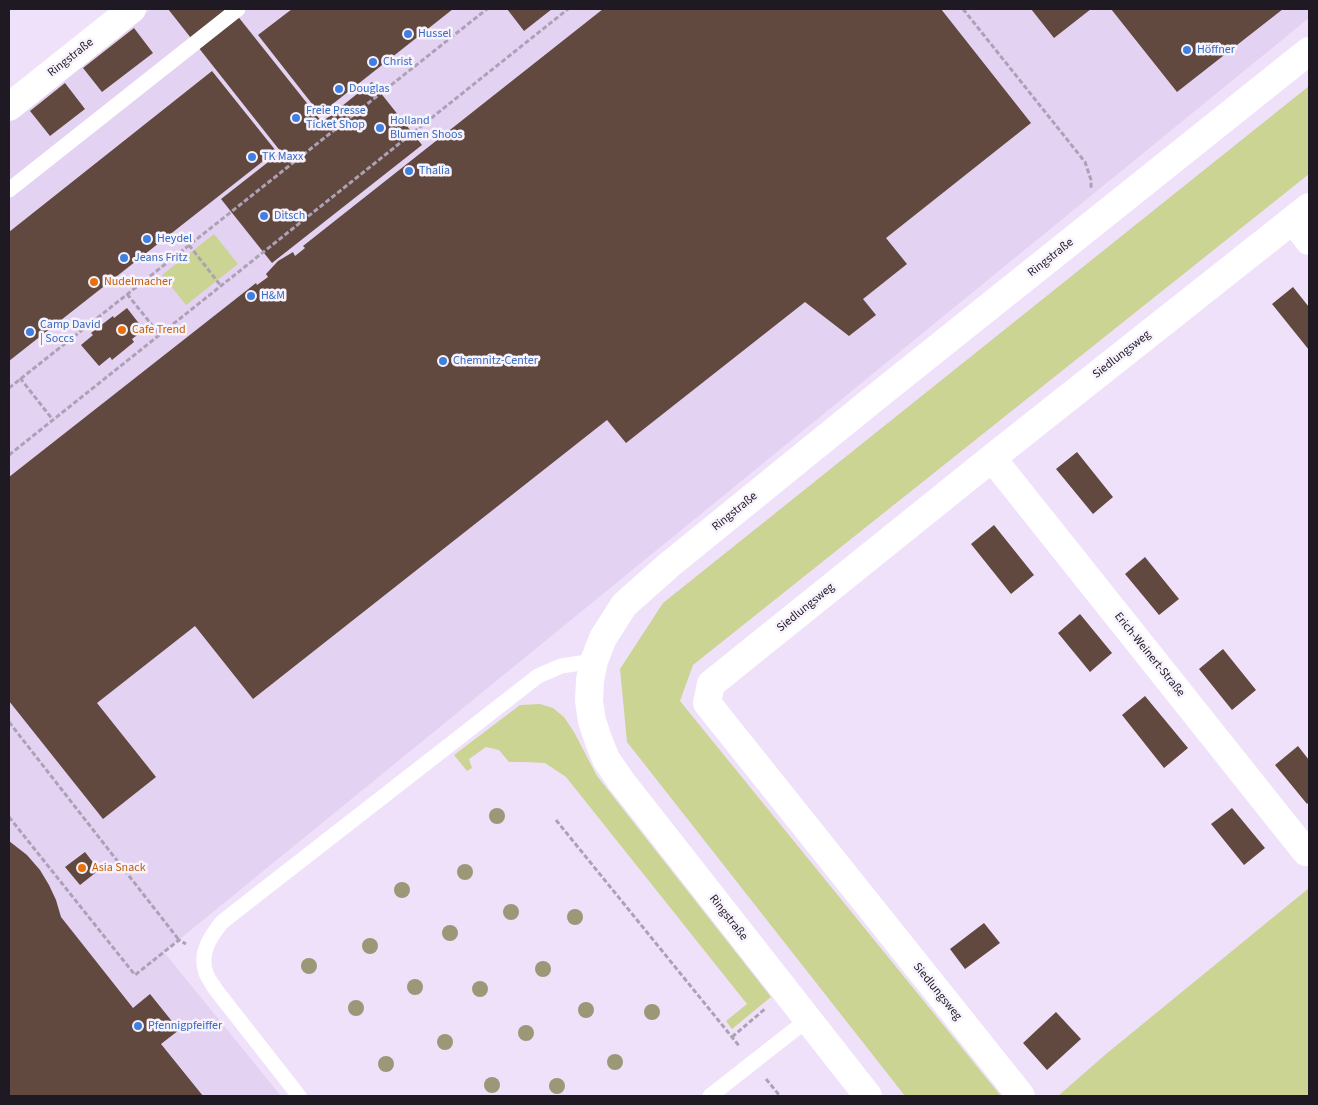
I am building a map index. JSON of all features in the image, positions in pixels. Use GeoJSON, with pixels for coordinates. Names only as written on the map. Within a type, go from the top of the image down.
{"type":"FeatureCollection","features":[{"type":"Feature","properties":{"kind":"street","name":"Ringstraße"},"geometry":{"type":"LineString","coordinates":[[9,107],[132,9]]}},
{"type":"Feature","properties":{"kind":"street","name":"Ringstraße"},"geometry":{"type":"LineString","coordinates":[[868,1096],[785,992],[621,781],[606,759],[592,721],[589,701],[590,680],[594,661],[603,638],[624,605],[669,565],[1309,51]]}},
{"type":"Feature","properties":{"kind":"street"},"geometry":{"type":"LineString","coordinates":[[1301,214],[1309,241]]}},
{"type":"Feature","properties":{"kind":"street","name":"Siedlungsweg"},"geometry":{"type":"LineString","coordinates":[[1020,1096],[707,703],[711,684],[992,458],[1301,214]]}},
{"type":"Feature","properties":{"kind":"street","name":"Erich-Weinert-Straße"},"geometry":{"type":"LineString","coordinates":[[992,458],[1306,852]]}},
{"type":"Feature","properties":{"kind":"lane"},"geometry":{"type":"LineString","coordinates":[[9,190],[238,9]]}},
{"type":"Feature","properties":{"kind":"lane"},"geometry":{"type":"LineString","coordinates":[[299,1096],[216,990],[206,972],[203,956],[210,936],[222,922],[538,676],[561,666],[594,661]]}},
{"type":"Feature","properties":{"kind":"lane"},"geometry":{"type":"LineString","coordinates":[[710,1096],[807,1020]]}},
{"type":"Feature","properties":{"kind":"path"},"geometry":{"type":"LineString","coordinates":[[9,388],[487,9]]}},
{"type":"Feature","properties":{"kind":"path"},"geometry":{"type":"LineString","coordinates":[[9,455],[568,9]]}},
{"type":"Feature","properties":{"kind":"path"},"geometry":{"type":"LineString","coordinates":[[963,9],[1086,162],[1091,180],[1090,193]]}},
{"type":"Feature","properties":{"kind":"path"},"geometry":{"type":"LineString","coordinates":[[189,245],[221,286]]}},
{"type":"Feature","properties":{"kind":"path"},"geometry":{"type":"LineString","coordinates":[[127,294],[160,335]]}},
{"type":"Feature","properties":{"kind":"path"},"geometry":{"type":"LineString","coordinates":[[20,378],[53,420]]}},
{"type":"Feature","properties":{"kind":"path"},"geometry":{"type":"LineString","coordinates":[[9,722],[179,940],[203,956]]}},
{"type":"Feature","properties":{"kind":"path"},"geometry":{"type":"LineString","coordinates":[[9,817],[135,975],[179,940]]}},
{"type":"Feature","properties":{"kind":"path"},"geometry":{"type":"LineString","coordinates":[[556,820],[780,1096]]}},
{"type":"Feature","properties":{"kind":"path"},"geometry":{"type":"LineString","coordinates":[[732,1037],[785,992]]}},
{"type":"Feature","properties":{"kind":"shaded area","name":"Chemnitz-Center"},"geometry":{"type":"Polygon","coordinates":[[[151,9],[1309,9],[1309,18],[164,952],[281,1096],[9,1096],[9,117],[151,9]]]}},
{"type":"Feature","properties":{"kind":"green space"},"geometry":{"type":"Polygon","coordinates":[[[1309,86],[1309,174],[693,665],[680,701],[1001,1096],[905,1096],[627,742],[620,669],[663,603],[1309,86]]]}},
{"type":"Feature","properties":{"kind":"green space"},"geometry":{"type":"Polygon","coordinates":[[[214,234],[238,264],[186,305],[162,275],[214,234]]]}},
{"type":"Feature","properties":{"kind":"green space"},"geometry":{"type":"Polygon","coordinates":[[[540,704],[553,708],[564,717],[597,776],[771,997],[732,1029],[726,1021],[747,1004],[566,777],[545,763],[509,762],[499,750],[486,747],[469,759],[472,768],[467,771],[454,755],[520,705],[540,704]]]}},
{"type":"Feature","properties":{"kind":"green space"},"geometry":{"type":"Polygon","coordinates":[[[1309,888],[1309,1096],[1058,1096],[1106,1054],[1309,888]]]}},
{"type":"Feature","properties":{"kind":"building"},"geometry":{"type":"Polygon","coordinates":[[[168,9],[232,9],[322,122],[372,82],[422,145],[272,263],[221,199],[281,152],[168,9]]]}},
{"type":"Feature","properties":{"kind":"building"},"geometry":{"type":"Polygon","coordinates":[[[292,9],[453,9],[320,114],[258,35],[292,9]]]}},
{"type":"Feature","properties":{"kind":"building"},"geometry":{"type":"Polygon","coordinates":[[[507,9],[552,9],[524,31],[507,9]]]}},
{"type":"Feature","properties":{"kind":"building","name":"Chemnitz-Center"},"geometry":{"type":"Polygon","coordinates":[[[603,9],[941,9],[1031,123],[886,238],[907,264],[863,299],[876,315],[849,336],[805,302],[626,443],[607,420],[253,699],[195,626],[97,703],[156,777],[103,819],[9,701],[9,477],[256,283],[257,285],[268,277],[266,274],[278,261],[293,252],[295,256],[305,248],[303,246],[603,9]]]}},
{"type":"Feature","properties":{"kind":"building"},"geometry":{"type":"Polygon","coordinates":[[[1031,9],[1091,9],[1054,38],[1031,9]]]}},
{"type":"Feature","properties":{"kind":"building","name":"Höffner"},"geometry":{"type":"Polygon","coordinates":[[[1111,9],[1283,9],[1177,92],[1111,9]]]}},
{"type":"Feature","properties":{"kind":"building"},"geometry":{"type":"Polygon","coordinates":[[[134,28],[153,53],[102,92],[83,68],[134,28]]]}},
{"type":"Feature","properties":{"kind":"building"},"geometry":{"type":"Polygon","coordinates":[[[212,71],[276,151],[9,361],[9,232],[212,71]]]}},
{"type":"Feature","properties":{"kind":"building"},"geometry":{"type":"Polygon","coordinates":[[[65,83],[85,109],[50,136],[30,111],[65,83]]]}},
{"type":"Feature","properties":{"kind":"building"},"geometry":{"type":"Polygon","coordinates":[[[1293,287],[1309,307],[1309,350],[1272,304],[1293,287]]]}},
{"type":"Feature","properties":{"kind":"building"},"geometry":{"type":"Polygon","coordinates":[[[127,308],[144,330],[132,339],[134,342],[112,360],[110,357],[99,366],[81,345],[93,335],[91,333],[127,308]]]}},
{"type":"Feature","properties":{"kind":"building"},"geometry":{"type":"Polygon","coordinates":[[[1077,452],[1113,497],[1093,514],[1056,469],[1077,452]]]}},
{"type":"Feature","properties":{"kind":"building"},"geometry":{"type":"Polygon","coordinates":[[[994,525],[1034,575],[1011,594],[971,544],[994,525]]]}},
{"type":"Feature","properties":{"kind":"building"},"geometry":{"type":"Polygon","coordinates":[[[1145,557],[1179,599],[1159,615],[1125,574],[1145,557]]]}},
{"type":"Feature","properties":{"kind":"building"},"geometry":{"type":"Polygon","coordinates":[[[1080,614],[1112,653],[1090,672],[1058,633],[1080,614]]]}},
{"type":"Feature","properties":{"kind":"building"},"geometry":{"type":"Polygon","coordinates":[[[1223,649],[1256,690],[1232,710],[1199,669],[1223,649]]]}},
{"type":"Feature","properties":{"kind":"building"},"geometry":{"type":"Polygon","coordinates":[[[1145,696],[1188,748],[1164,768],[1122,715],[1145,696]]]}},
{"type":"Feature","properties":{"kind":"building"},"geometry":{"type":"Polygon","coordinates":[[[1298,746],[1309,760],[1309,802],[1307,804],[1275,765],[1298,746]]]}},
{"type":"Feature","properties":{"kind":"building"},"geometry":{"type":"Polygon","coordinates":[[[1232,808],[1265,848],[1244,865],[1211,824],[1232,808]]]}},
{"type":"Feature","properties":{"kind":"building"},"geometry":{"type":"Polygon","coordinates":[[[9,841],[27,855],[40,870],[56,900],[61,917],[133,1008],[150,994],[179,1030],[161,1044],[203,1096],[9,1096],[9,841]]]}},
{"type":"Feature","properties":{"kind":"building","name":"Asia Snack"},"geometry":{"type":"Polygon","coordinates":[[[85,852],[99,870],[80,885],[65,867],[85,852]]]}},
{"type":"Feature","properties":{"kind":"building"},"geometry":{"type":"Polygon","coordinates":[[[984,923],[1000,943],[965,969],[950,949],[984,923]]]}},
{"type":"Feature","properties":{"kind":"building"},"geometry":{"type":"Polygon","coordinates":[[[1056,1012],[1081,1039],[1047,1070],[1023,1043],[1056,1012]]]}},
{"type":"Feature","properties":{"kind":"place","name":"Hussel"},"geometry":{"type":"Point","coordinates":[408,34]}},
{"type":"Feature","properties":{"kind":"place","name":"Höffner"},"geometry":{"type":"Point","coordinates":[1187,50]}},
{"type":"Feature","properties":{"kind":"place","name":"Christ"},"geometry":{"type":"Point","coordinates":[373,62]}},
{"type":"Feature","properties":{"kind":"place","name":"Douglas"},"geometry":{"type":"Point","coordinates":[339,89]}},
{"type":"Feature","properties":{"kind":"place","name":"Freie Presse Ticket Shop"},"geometry":{"type":"Point","coordinates":[296,118]}},
{"type":"Feature","properties":{"kind":"place","name":"Holland Blumen Shoos"},"geometry":{"type":"Point","coordinates":[380,128]}},
{"type":"Feature","properties":{"kind":"place","name":"TK Maxx"},"geometry":{"type":"Point","coordinates":[252,157]}},
{"type":"Feature","properties":{"kind":"place","name":"Thalia"},"geometry":{"type":"Point","coordinates":[409,171]}},
{"type":"Feature","properties":{"kind":"place","name":"Ditsch"},"geometry":{"type":"Point","coordinates":[264,216]}},
{"type":"Feature","properties":{"kind":"place","name":"Heydel"},"geometry":{"type":"Point","coordinates":[147,239]}},
{"type":"Feature","properties":{"kind":"place","name":"Jeans Fritz"},"geometry":{"type":"Point","coordinates":[124,258]}},
{"type":"Feature","properties":{"kind":"place","name":"Nudelmacher"},"geometry":{"type":"Point","coordinates":[94,282]}},
{"type":"Feature","properties":{"kind":"place","name":"H&M"},"geometry":{"type":"Point","coordinates":[251,296]}},
{"type":"Feature","properties":{"kind":"place","name":"Cafe Trend"},"geometry":{"type":"Point","coordinates":[122,330]}},
{"type":"Feature","properties":{"kind":"place","name":"Camp David | Soccs"},"geometry":{"type":"Point","coordinates":[30,332]}},
{"type":"Feature","properties":{"kind":"place","name":"Chemnitz-Center"},"geometry":{"type":"Point","coordinates":[443,361]}},
{"type":"Feature","properties":{"kind":"place","name":"Asia Snack"},"geometry":{"type":"Point","coordinates":[82,868]}},
{"type":"Feature","properties":{"kind":"place","name":"Pfennigpfeiffer"},"geometry":{"type":"Point","coordinates":[138,1026]}}]}
